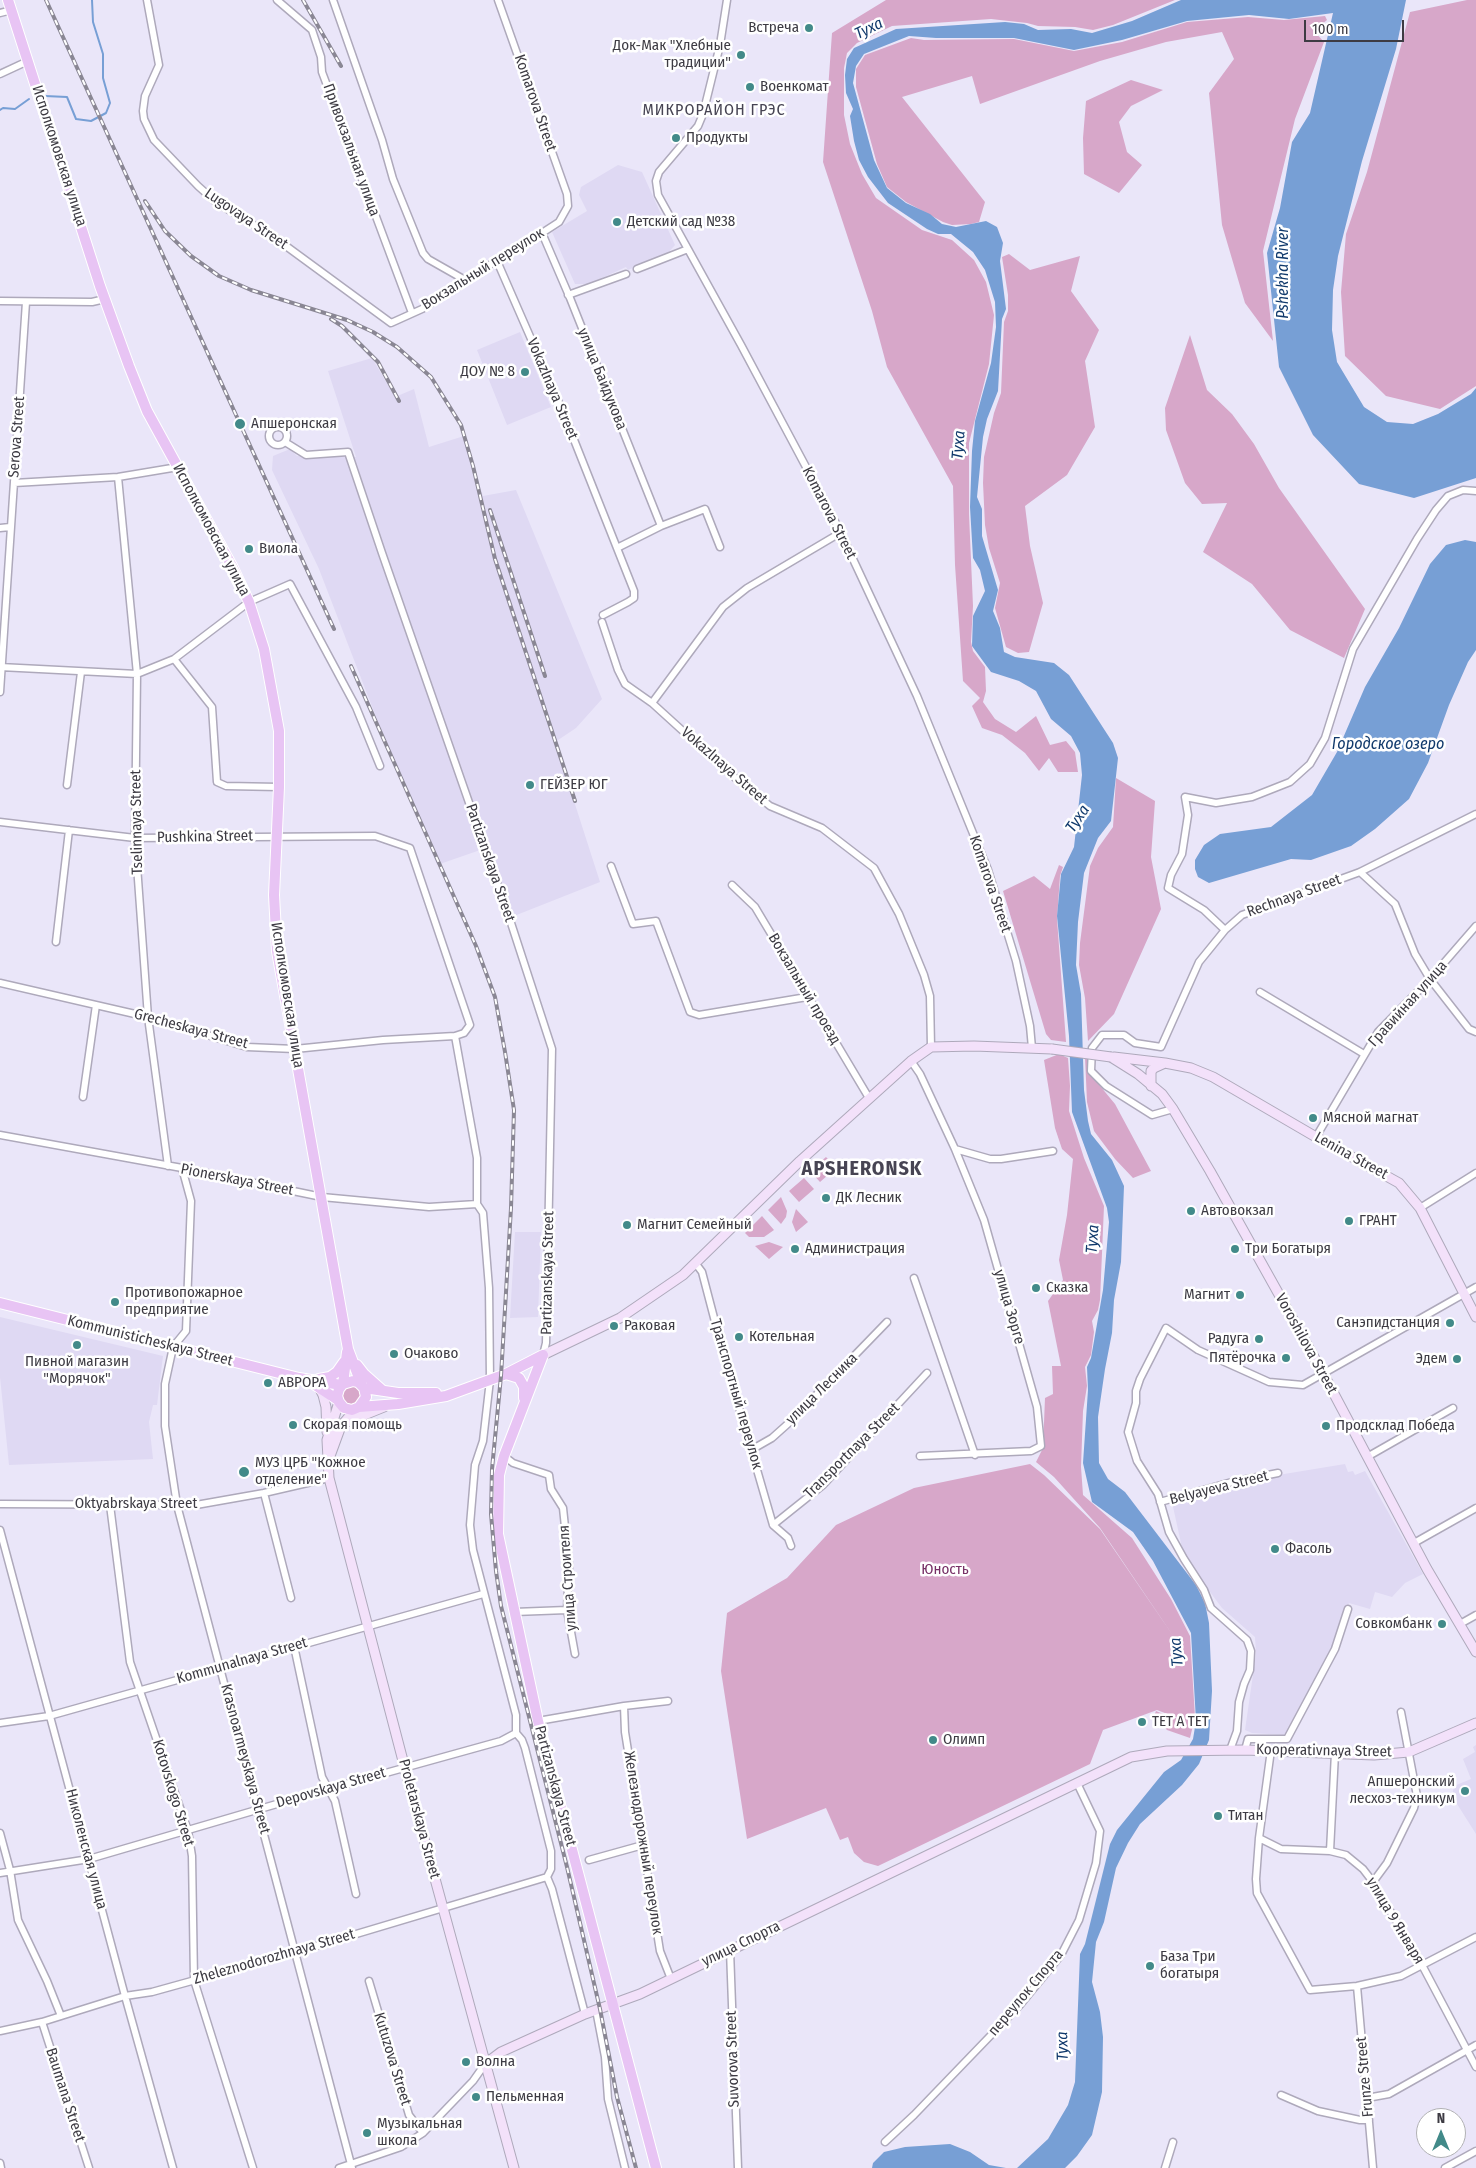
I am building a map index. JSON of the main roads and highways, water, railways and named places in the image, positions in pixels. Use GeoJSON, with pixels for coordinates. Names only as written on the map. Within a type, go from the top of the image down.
{"type":"FeatureCollection","features":[{"type":"Feature","properties":{"kind":"main road","name":"Исполкомовская улица"},"geometry":{"type":"LineString","coordinates":[[8,0],[105,299],[129,366],[148,411],[234,568],[249,602],[264,649],[279,731],[279,787],[274,895],[278,951],[348,1349],[363,1387]]}},
{"type":"Feature","properties":{"kind":"main road","name":"Kommunisticheskaya Street"},"geometry":{"type":"LineString","coordinates":[[0,1303],[299,1378],[342,1384]]}},
{"type":"Feature","properties":{"kind":"main road","name":"Исполкомовская улица"},"geometry":{"type":"LineString","coordinates":[[342,1384],[348,1349]]}},
{"type":"Feature","properties":{"kind":"main road"},"geometry":{"type":"LineString","coordinates":[[317,1382],[337,1372],[344,1364],[348,1349]]}},
{"type":"Feature","properties":{"kind":"main road"},"geometry":{"type":"LineString","coordinates":[[348,1349],[360,1368],[384,1391]]}},
{"type":"Feature","properties":{"kind":"main road","name":"Partizanskaya Street"},"geometry":{"type":"LineString","coordinates":[[506,1374],[543,1355],[504,1456],[499,1475],[498,1534],[538,1721],[656,2168]]}},
{"type":"Feature","properties":{"kind":"main road"},"geometry":{"type":"LineString","coordinates":[[464,1390],[438,1393],[384,1391],[363,1387],[353,1381],[342,1384],[337,1392],[338,1401],[344,1408],[388,1406],[432,1399],[464,1390],[506,1374],[518,1378],[524,1387],[524,1402]]}},
{"type":"Feature","properties":{"kind":"main road","name":"Kommunisticheskaya Street"},"geometry":{"type":"LineString","coordinates":[[317,1382],[338,1401]]}},
{"type":"Feature","properties":{"kind":"main road"},"geometry":{"type":"LineString","coordinates":[[358,1408],[366,1396],[363,1387]]}},
{"type":"Feature","properties":{"kind":"water"},"geometry":{"type":"Polygon","coordinates":[[[1181,0],[1406,0],[1396,49],[1362,161],[1338,256],[1333,290],[1332,330],[1337,362],[1364,407],[1387,422],[1413,424],[1438,414],[1471,394],[1476,388],[1476,478],[1414,498],[1359,484],[1313,435],[1279,367],[1267,253],[1280,208],[1292,142],[1310,113],[1333,13],[1289,19],[1249,15],[1187,21],[1122,40],[1074,50],[1014,38],[909,36],[864,54],[856,66],[853,83],[874,160],[887,188],[906,203],[930,214],[942,224],[956,227],[986,221],[997,227],[1003,243],[1000,261],[1006,309],[1002,319],[998,391],[987,419],[983,437],[977,497],[982,509],[982,536],[998,590],[993,611],[1000,628],[1004,652],[1015,657],[1054,663],[1069,675],[1113,743],[1118,758],[1111,821],[1098,838],[1084,873],[1078,922],[1076,965],[1081,994],[1084,1090],[1088,1121],[1091,1134],[1112,1160],[1124,1186],[1121,1262],[1114,1300],[1112,1333],[1098,1417],[1099,1463],[1108,1479],[1125,1492],[1196,1585],[1205,1603],[1209,1623],[1212,1691],[1209,1740],[1199,1764],[1182,1785],[1140,1824],[1128,1843],[1116,1868],[1104,1922],[1096,1942],[1092,1982],[1100,2012],[1103,2037],[1102,2092],[1092,2135],[1077,2156],[1065,2168],[1017,2168],[1048,2139],[1068,2105],[1075,2082],[1080,1954],[1085,1944],[1110,1844],[1117,1830],[1164,1772],[1181,1760],[1193,1739],[1196,1721],[1191,1633],[1153,1561],[1133,1532],[1092,1502],[1083,1463],[1088,1390],[1087,1367],[1091,1358],[1103,1290],[1109,1222],[1107,1208],[1072,1112],[1069,1036],[1057,916],[1061,874],[1074,847],[1082,775],[1080,753],[1071,736],[1051,719],[1036,691],[1019,681],[991,672],[972,646],[973,616],[985,591],[980,570],[973,558],[970,507],[972,451],[975,421],[991,363],[996,327],[995,302],[985,270],[973,252],[951,234],[938,234],[927,229],[888,203],[868,177],[859,160],[854,141],[850,116],[853,109],[846,93],[845,75],[847,59],[854,48],[896,29],[1005,22],[1024,24],[1038,30],[1071,29],[1092,33],[1132,21],[1181,0]]]}},
{"type":"Feature","properties":{"kind":"water","name":"Городское озеро"},"geometry":{"type":"Polygon","coordinates":[[[1465,540],[1476,542],[1476,650],[1468,662],[1449,705],[1428,763],[1409,799],[1375,829],[1351,846],[1311,860],[1291,859],[1209,883],[1198,877],[1195,869],[1195,860],[1204,845],[1220,834],[1271,827],[1312,795],[1337,752],[1365,687],[1399,628],[1430,564],[1446,545],[1465,540]]]}},
{"type":"Feature","properties":{"kind":"water"},"geometry":{"type":"Polygon","coordinates":[[[950,2144],[970,2152],[989,2165],[1006,2168],[872,2168],[873,2163],[884,2152],[905,2147],[950,2144]]]}},
{"type":"Feature","properties":{"kind":"waterway"},"geometry":{"type":"LineString","coordinates":[[45,96],[67,97],[76,119],[91,121],[106,113],[110,103],[103,78],[103,54],[93,22],[92,0]]}},
{"type":"Feature","properties":{"kind":"waterway"},"geometry":{"type":"LineString","coordinates":[[0,110],[3,108],[15,109],[29,99]]}},
{"type":"Feature","properties":{"kind":"railway"},"geometry":{"type":"LineString","coordinates":[[46,0],[334,629]]}},
{"type":"Feature","properties":{"kind":"railway"},"geometry":{"type":"LineString","coordinates":[[303,0],[341,66]]}},
{"type":"Feature","properties":{"kind":"railway"},"geometry":{"type":"LineString","coordinates":[[145,201],[165,231],[191,256],[219,276],[251,290],[347,320],[373,332],[397,347],[431,377],[461,425],[473,466],[495,559],[575,801]]}},
{"type":"Feature","properties":{"kind":"railway"},"geometry":{"type":"LineString","coordinates":[[331,319],[342,326],[378,362],[399,401]]}},
{"type":"Feature","properties":{"kind":"railway"},"geometry":{"type":"LineString","coordinates":[[490,510],[545,676]]}},
{"type":"Feature","properties":{"kind":"railway"},"geometry":{"type":"LineString","coordinates":[[351,666],[476,946],[495,997],[514,1110],[511,1208],[501,1376],[492,1469],[491,1514],[496,1571],[501,1606],[567,1867],[600,2009],[617,2097],[636,2168]]}},
{"type":"Feature","properties":{"kind":"place","name":"Встреча"},"geometry":{"type":"Point","coordinates":[809,28]}},
{"type":"Feature","properties":{"kind":"place","name":"Док-Мак \"Хлебные традиции\""},"geometry":{"type":"Point","coordinates":[741,55]}},
{"type":"Feature","properties":{"kind":"place","name":"Военкомат"},"geometry":{"type":"Point","coordinates":[750,87]}},
{"type":"Feature","properties":{"kind":"place","name":"Продукты"},"geometry":{"type":"Point","coordinates":[676,138]}},
{"type":"Feature","properties":{"kind":"place","name":"Детский сад №38"},"geometry":{"type":"Point","coordinates":[617,222]}},
{"type":"Feature","properties":{"kind":"place","name":"ДОУ № 8"},"geometry":{"type":"Point","coordinates":[525,372]}},
{"type":"Feature","properties":{"kind":"place","name":"Апшеронская"},"geometry":{"type":"Point","coordinates":[240,424]}},
{"type":"Feature","properties":{"kind":"place","name":"Виола"},"geometry":{"type":"Point","coordinates":[249,549]}},
{"type":"Feature","properties":{"kind":"place","name":"ГЕЙЗЕР ЮГ"},"geometry":{"type":"Point","coordinates":[530,785]}},
{"type":"Feature","properties":{"kind":"place","name":"Мясной магнат"},"geometry":{"type":"Point","coordinates":[1313,1118]}},
{"type":"Feature","properties":{"kind":"place","name":"ДК Лесник"},"geometry":{"type":"Point","coordinates":[826,1198]}},
{"type":"Feature","properties":{"kind":"place","name":"Автовокзал"},"geometry":{"type":"Point","coordinates":[1191,1211]}},
{"type":"Feature","properties":{"kind":"place","name":"ГРАНТ"},"geometry":{"type":"Point","coordinates":[1349,1221]}},
{"type":"Feature","properties":{"kind":"place","name":"Магнит Семейный"},"geometry":{"type":"Point","coordinates":[627,1225]}},
{"type":"Feature","properties":{"kind":"place","name":"Администрация"},"geometry":{"type":"Point","coordinates":[795,1249]}},
{"type":"Feature","properties":{"kind":"place","name":"Три Богатыря"},"geometry":{"type":"Point","coordinates":[1235,1249]}},
{"type":"Feature","properties":{"kind":"place","name":"Сказка"},"geometry":{"type":"Point","coordinates":[1036,1288]}},
{"type":"Feature","properties":{"kind":"place","name":"Магнит"},"geometry":{"type":"Point","coordinates":[1240,1295]}},
{"type":"Feature","properties":{"kind":"place","name":"Противопожарное предприятие"},"geometry":{"type":"Point","coordinates":[115,1302]}},
{"type":"Feature","properties":{"kind":"place","name":"Санэпидстанция"},"geometry":{"type":"Point","coordinates":[1450,1323]}},
{"type":"Feature","properties":{"kind":"place","name":"Раковая"},"geometry":{"type":"Point","coordinates":[614,1326]}},
{"type":"Feature","properties":{"kind":"place","name":"Котельная"},"geometry":{"type":"Point","coordinates":[739,1337]}},
{"type":"Feature","properties":{"kind":"place","name":"Радуга"},"geometry":{"type":"Point","coordinates":[1259,1339]}},
{"type":"Feature","properties":{"kind":"place","name":"Пивной магазин \"Морячок\""},"geometry":{"type":"Point","coordinates":[77,1345]}},
{"type":"Feature","properties":{"kind":"place","name":"Очаково"},"geometry":{"type":"Point","coordinates":[394,1354]}},
{"type":"Feature","properties":{"kind":"place","name":"Пятёрочка"},"geometry":{"type":"Point","coordinates":[1286,1358]}},
{"type":"Feature","properties":{"kind":"place","name":"Эдем"},"geometry":{"type":"Point","coordinates":[1457,1359]}},
{"type":"Feature","properties":{"kind":"place","name":"АВРОРА"},"geometry":{"type":"Point","coordinates":[268,1383]}},
{"type":"Feature","properties":{"kind":"place","name":"Скорая помощь"},"geometry":{"type":"Point","coordinates":[293,1425]}},
{"type":"Feature","properties":{"kind":"place","name":"Продсклад Победа"},"geometry":{"type":"Point","coordinates":[1326,1426]}},
{"type":"Feature","properties":{"kind":"place","name":"МУЗ ЦРБ \"Кожное отделение\""},"geometry":{"type":"Point","coordinates":[244,1472]}},
{"type":"Feature","properties":{"kind":"place","name":"Фасоль"},"geometry":{"type":"Point","coordinates":[1275,1549]}},
{"type":"Feature","properties":{"kind":"place","name":"Совкомбанк"},"geometry":{"type":"Point","coordinates":[1442,1624]}},
{"type":"Feature","properties":{"kind":"place","name":"ТЕТ А ТЕТ"},"geometry":{"type":"Point","coordinates":[1142,1722]}},
{"type":"Feature","properties":{"kind":"place","name":"Олимп"},"geometry":{"type":"Point","coordinates":[933,1740]}},
{"type":"Feature","properties":{"kind":"place","name":"Апшеронский лесхоз-техникум"},"geometry":{"type":"Point","coordinates":[1465,1791]}},
{"type":"Feature","properties":{"kind":"place","name":"Титан"},"geometry":{"type":"Point","coordinates":[1218,1816]}},
{"type":"Feature","properties":{"kind":"place","name":"База Три богатыря"},"geometry":{"type":"Point","coordinates":[1150,1966]}},
{"type":"Feature","properties":{"kind":"place","name":"Волна"},"geometry":{"type":"Point","coordinates":[466,2062]}},
{"type":"Feature","properties":{"kind":"place","name":"Пельменная"},"geometry":{"type":"Point","coordinates":[476,2097]}},
{"type":"Feature","properties":{"kind":"place","name":"Музыкальная школа"},"geometry":{"type":"Point","coordinates":[367,2133]}},
{"type":"Feature","properties":{"kind":"district","name":"МИКРОРАЙОН ГРЭС"},"geometry":{"type":"Point","coordinates":[714,111]}},
{"type":"Feature","properties":{"kind":"district","name":"APSHERONSK"},"geometry":{"type":"Point","coordinates":[862,1169]}},
{"type":"Feature","properties":{"kind":"water label","name":"Туха"},"geometry":{"type":"Point","coordinates":[869,29]}},
{"type":"Feature","properties":{"kind":"water label","name":"Pshekha River"},"geometry":{"type":"Point","coordinates":[1284,273]}},
{"type":"Feature","properties":{"kind":"water label","name":"Туха"},"geometry":{"type":"Point","coordinates":[959,445]}},
{"type":"Feature","properties":{"kind":"water label","name":"Туха"},"geometry":{"type":"Point","coordinates":[1078,819]}},
{"type":"Feature","properties":{"kind":"water label","name":"Туха"},"geometry":{"type":"Point","coordinates":[1093,1239]}},
{"type":"Feature","properties":{"kind":"water label","name":"Туха"},"geometry":{"type":"Point","coordinates":[1177,1652]}},
{"type":"Feature","properties":{"kind":"water label","name":"Туха"},"geometry":{"type":"Point","coordinates":[1063,2046]}},
{"type":"Feature","properties":{"kind":"park label","name":"Юность"},"geometry":{"type":"Point","coordinates":[945,1570]}}]}
